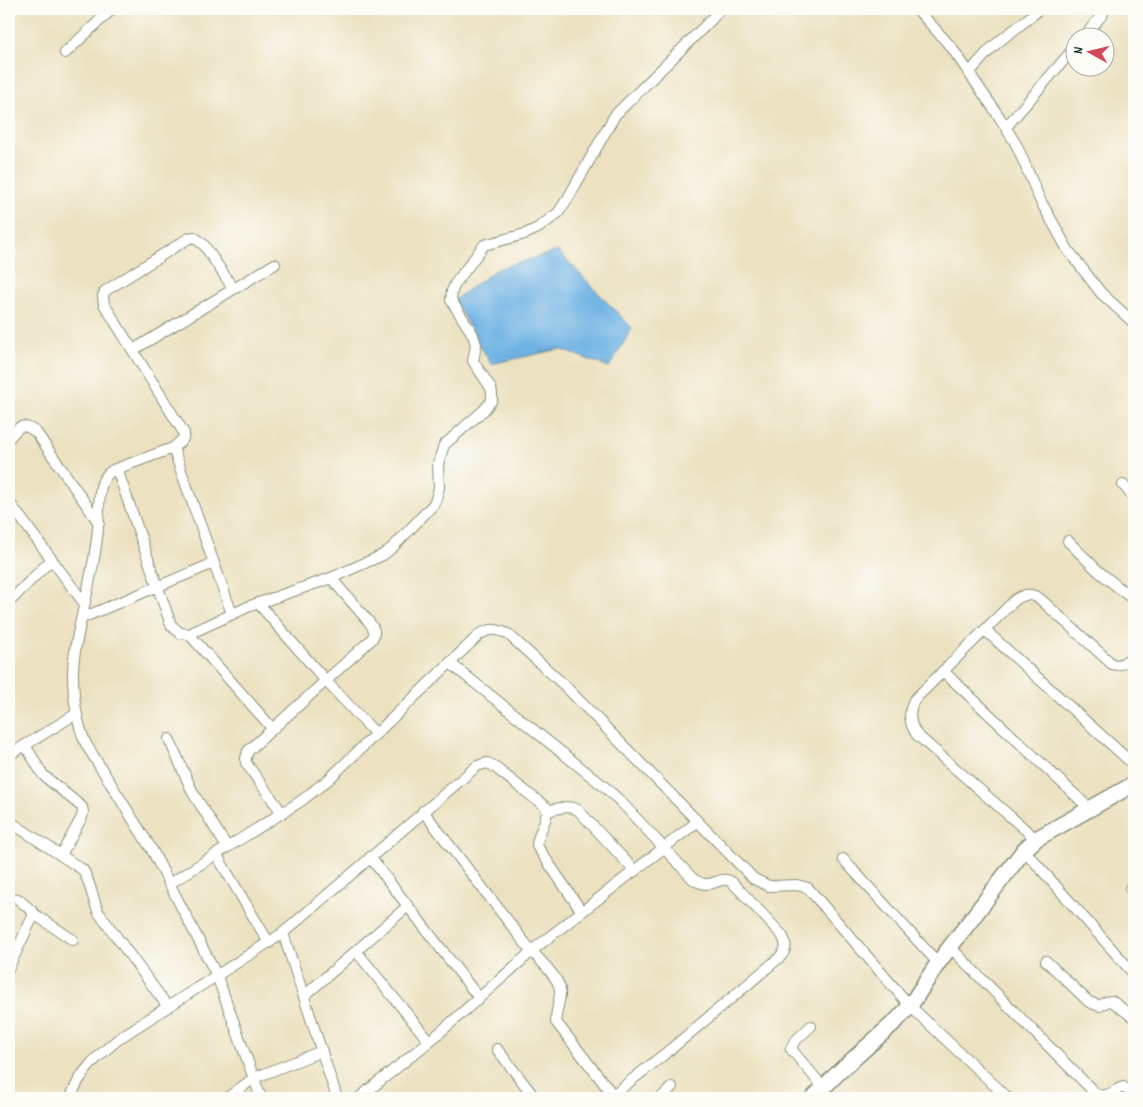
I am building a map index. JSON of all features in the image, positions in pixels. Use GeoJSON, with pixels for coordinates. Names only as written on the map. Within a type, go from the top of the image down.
{"type":"FeatureCollection","features":[{"type":"Feature","properties":{"kind":"street"},"geometry":{"type":"LineString","coordinates":[[65,53],[112,9]]}},
{"type":"Feature","properties":{"kind":"street"},"geometry":{"type":"LineString","coordinates":[[117,469],[171,625],[180,633],[189,634],[258,603],[331,578],[382,555],[433,506],[439,488],[438,464],[444,445],[484,410],[492,400],[491,388],[474,361],[476,341],[451,300],[455,284],[484,245],[525,234],[538,228],[558,213],[615,115],[720,9]]}},
{"type":"Feature","properties":{"kind":"street"},"geometry":{"type":"LineString","coordinates":[[917,9],[952,48],[1006,127],[1017,146],[1040,200],[1068,250],[1101,293],[1134,323]]}},
{"type":"Feature","properties":{"kind":"street"},"geometry":{"type":"LineString","coordinates":[[970,74],[981,58],[992,47],[1039,9]]}},
{"type":"Feature","properties":{"kind":"street"},"geometry":{"type":"LineString","coordinates":[[1091,28],[1105,9]]}},
{"type":"Feature","properties":{"kind":"street"},"geometry":{"type":"LineString","coordinates":[[1006,127],[1066,58]]}},
{"type":"Feature","properties":{"kind":"street"},"geometry":{"type":"LineString","coordinates":[[233,288],[200,241],[194,237],[189,238],[105,291],[103,296],[104,304],[184,433],[183,439],[173,448],[117,469],[108,474],[103,480],[100,488],[99,523],[74,654],[73,674],[76,714],[86,744],[152,850],[217,976],[261,1098]]}},
{"type":"Feature","properties":{"kind":"street"},"geometry":{"type":"LineString","coordinates":[[133,350],[275,264]]}},
{"type":"Feature","properties":{"kind":"street"},"geometry":{"type":"LineString","coordinates":[[9,438],[18,428],[23,426],[27,426],[36,432],[99,523]]}},
{"type":"Feature","properties":{"kind":"street"},"geometry":{"type":"LineString","coordinates":[[173,448],[232,614]]}},
{"type":"Feature","properties":{"kind":"street"},"geometry":{"type":"LineString","coordinates":[[1123,485],[1134,497]]}},
{"type":"Feature","properties":{"kind":"street"},"geometry":{"type":"LineString","coordinates":[[9,502],[84,603]]}},
{"type":"Feature","properties":{"kind":"street"},"geometry":{"type":"LineString","coordinates":[[1068,541],[1097,570],[1134,600]]}},
{"type":"Feature","properties":{"kind":"street"},"geometry":{"type":"LineString","coordinates":[[9,602],[52,560]]}},
{"type":"Feature","properties":{"kind":"street"},"geometry":{"type":"LineString","coordinates":[[82,618],[214,562]]}},
{"type":"Feature","properties":{"kind":"street"},"geometry":{"type":"LineString","coordinates":[[282,813],[246,763],[248,751],[372,639],[374,634],[374,629],[369,622],[331,578]]}},
{"type":"Feature","properties":{"kind":"street"},"geometry":{"type":"LineString","coordinates":[[1036,839],[917,734],[912,727],[909,716],[914,700],[1016,599],[1024,595],[1032,594],[1039,598],[1112,664],[1124,663],[1134,655]]}},
{"type":"Feature","properties":{"kind":"street"},"geometry":{"type":"LineString","coordinates":[[258,603],[325,680],[376,734]]}},
{"type":"Feature","properties":{"kind":"street"},"geometry":{"type":"LineString","coordinates":[[169,884],[301,801],[329,779],[480,634],[490,629],[498,630],[508,634],[564,685],[754,879],[769,886],[801,885],[808,888],[910,1006],[1008,1098]]}},
{"type":"Feature","properties":{"kind":"street"},"geometry":{"type":"LineString","coordinates":[[986,630],[1134,765]]}},
{"type":"Feature","properties":{"kind":"street"},"geometry":{"type":"LineString","coordinates":[[189,634],[272,728]]}},
{"type":"Feature","properties":{"kind":"street"},"geometry":{"type":"LineString","coordinates":[[423,811],[560,986],[555,1015],[558,1025],[611,1096],[779,958],[786,949],[786,943],[782,935],[733,883],[724,879],[710,885],[698,883],[606,788],[450,663]]}},
{"type":"Feature","properties":{"kind":"street"},"geometry":{"type":"LineString","coordinates":[[943,671],[1089,808]]}},
{"type":"Feature","properties":{"kind":"street"},"geometry":{"type":"LineString","coordinates":[[9,755],[76,714]]}},
{"type":"Feature","properties":{"kind":"street"},"geometry":{"type":"LineString","coordinates":[[169,740],[194,794],[227,847]]}},
{"type":"Feature","properties":{"kind":"street"},"geometry":{"type":"LineString","coordinates":[[25,745],[42,775],[82,807],[82,818],[61,855]]}},
{"type":"Feature","properties":{"kind":"street"},"geometry":{"type":"LineString","coordinates":[[71,1098],[83,1074],[96,1056],[121,1037],[283,933],[477,766],[487,763],[492,765],[544,805],[547,812],[536,846],[582,912]]}},
{"type":"Feature","properties":{"kind":"street"},"geometry":{"type":"LineString","coordinates":[[811,1026],[794,1042],[791,1049],[818,1093],[884,1033],[910,1006],[938,963],[1024,850],[1036,839],[1134,784]]}},
{"type":"Feature","properties":{"kind":"street"},"geometry":{"type":"LineString","coordinates":[[547,812],[568,807],[578,810],[634,871]]}},
{"type":"Feature","properties":{"kind":"street"},"geometry":{"type":"LineString","coordinates":[[9,821],[82,870],[88,880],[92,898],[99,913],[168,1007]]}},
{"type":"Feature","properties":{"kind":"street"},"geometry":{"type":"LineString","coordinates":[[359,1098],[532,952],[697,822]]}},
{"type":"Feature","properties":{"kind":"street"},"geometry":{"type":"LineString","coordinates":[[1024,850],[1133,973]]}},
{"type":"Feature","properties":{"kind":"street"},"geometry":{"type":"LineString","coordinates":[[216,854],[269,943]]}},
{"type":"Feature","properties":{"kind":"street"},"geometry":{"type":"LineString","coordinates":[[370,857],[479,998]]}},
{"type":"Feature","properties":{"kind":"street"},"geometry":{"type":"LineString","coordinates":[[843,859],[938,963]]}},
{"type":"Feature","properties":{"kind":"street"},"geometry":{"type":"LineString","coordinates":[[18,899],[34,914],[73,940]]}},
{"type":"Feature","properties":{"kind":"street"},"geometry":{"type":"LineString","coordinates":[[304,996],[408,906]]}},
{"type":"Feature","properties":{"kind":"street"},"geometry":{"type":"LineString","coordinates":[[9,967],[12,951],[34,914]]}},
{"type":"Feature","properties":{"kind":"street"},"geometry":{"type":"LineString","coordinates":[[283,933],[337,1098]]}},
{"type":"Feature","properties":{"kind":"street"},"geometry":{"type":"LineString","coordinates":[[950,947],[1096,1094],[1108,1095],[1123,1087],[1134,1094]]}},
{"type":"Feature","properties":{"kind":"street"},"geometry":{"type":"LineString","coordinates":[[356,951],[428,1041]]}},
{"type":"Feature","properties":{"kind":"street"},"geometry":{"type":"LineString","coordinates":[[1046,962],[1089,1002],[1100,1006],[1106,1002],[1112,1002],[1134,1018]]}},
{"type":"Feature","properties":{"kind":"street"},"geometry":{"type":"LineString","coordinates":[[497,1049],[535,1098]]}},
{"type":"Feature","properties":{"kind":"street"},"geometry":{"type":"LineString","coordinates":[[227,1098],[254,1078],[322,1051]]}},
{"type":"Feature","properties":{"kind":"street"},"geometry":{"type":"LineString","coordinates":[[661,1098],[672,1087]]}},
{"type":"Feature","properties":{"kind":"water"},"geometry":{"type":"Polygon","coordinates":[[[558,251],[632,328],[609,367],[560,349],[491,364],[454,300],[497,269],[558,251]]]}}]}
